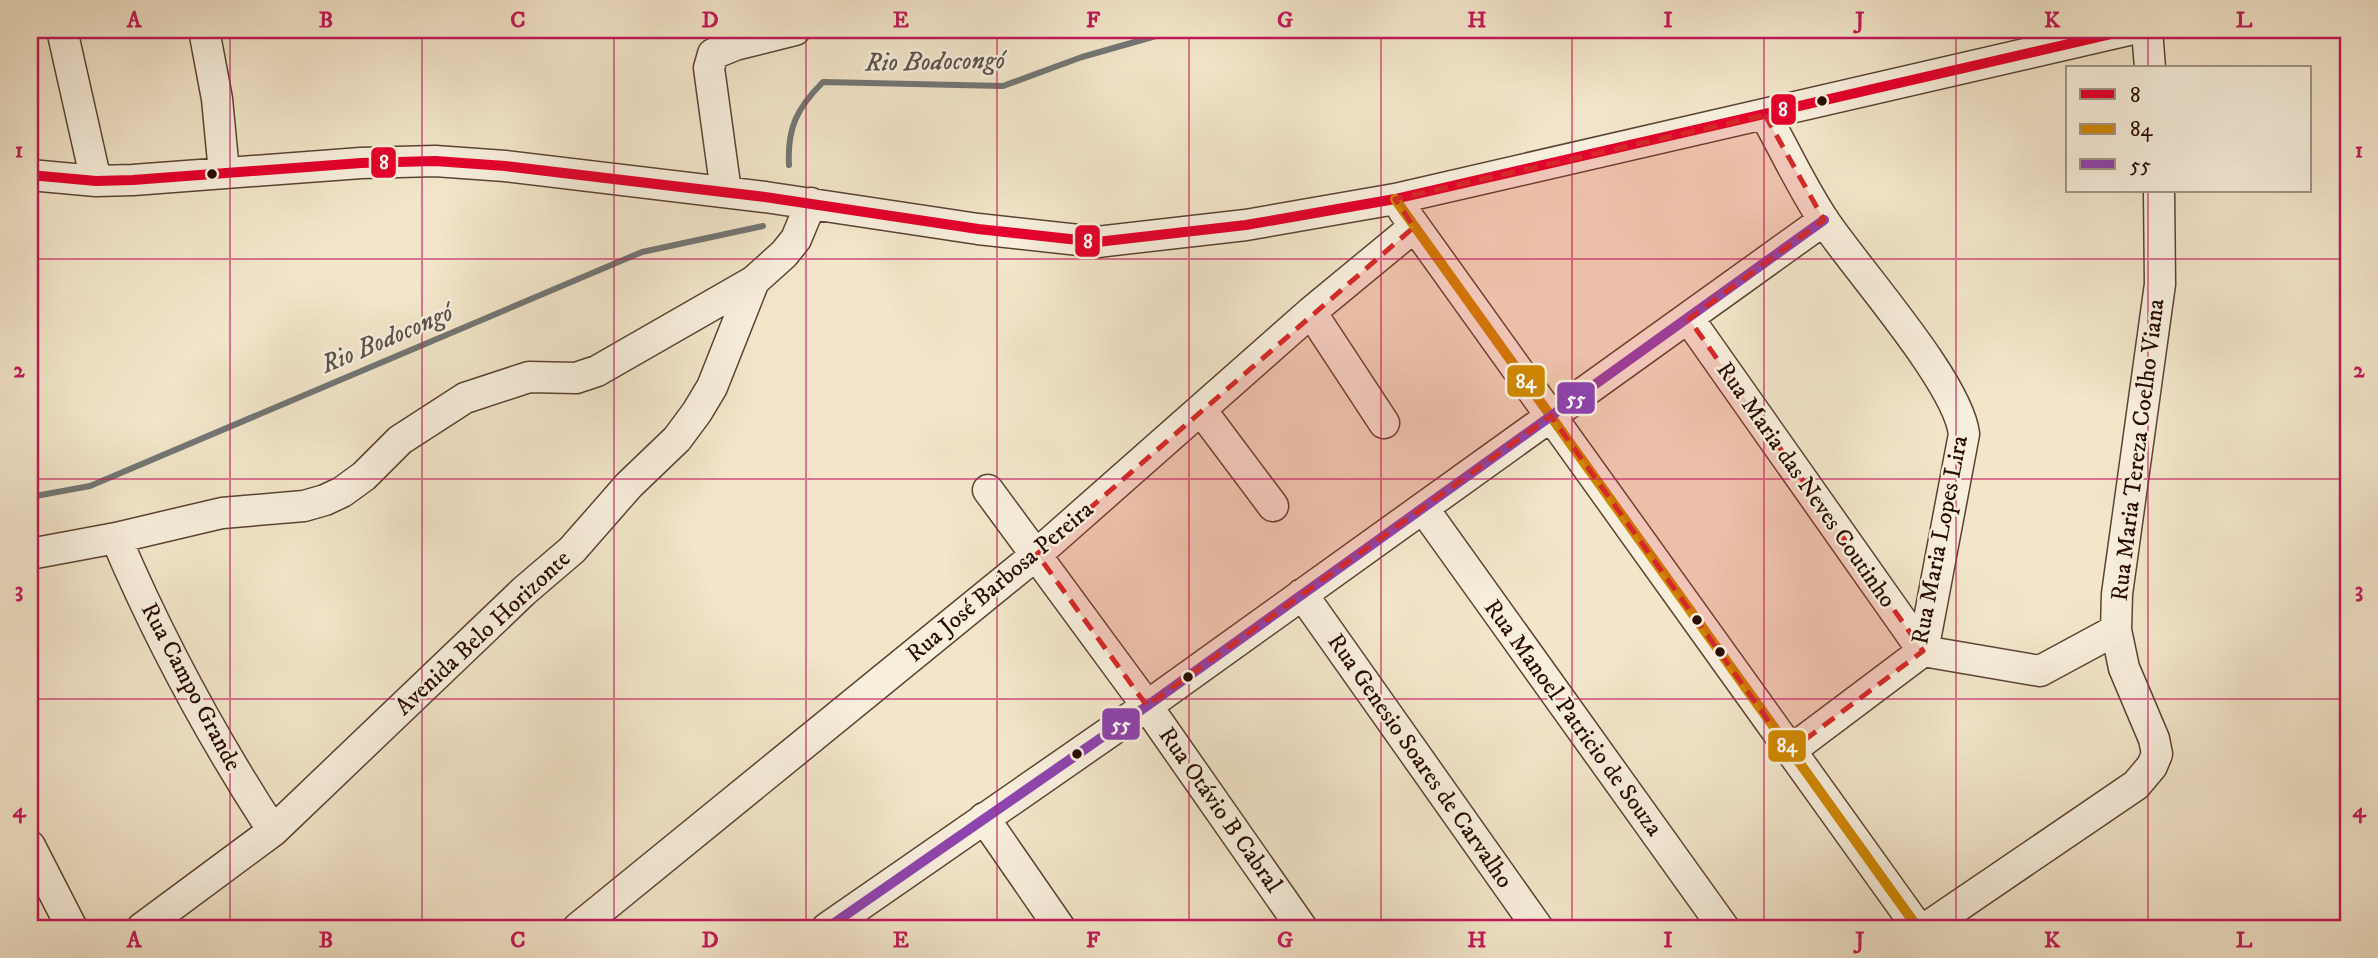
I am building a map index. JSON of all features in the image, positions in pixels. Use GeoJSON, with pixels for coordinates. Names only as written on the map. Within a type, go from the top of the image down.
{"type":"FeatureCollection","features":[{"type":"Feature","properties":{"kind":"street"},"geometry":{"type":"LineString","coordinates":[[62,30],[96,181]]}},
{"type":"Feature","properties":{"kind":"street"},"geometry":{"type":"LineString","coordinates":[[204,30],[217,99],[224,172]]}},
{"type":"Feature","properties":{"kind":"street"},"geometry":{"type":"LineString","coordinates":[[726,192],[709,68],[713,54],[735,45],[795,30]]}},
{"type":"Feature","properties":{"kind":"street"},"geometry":{"type":"LineString","coordinates":[[30,175],[96,181],[435,161],[505,166],[726,192],[978,229],[1097,242],[1247,225],[1395,199],[2129,30]]}},
{"type":"Feature","properties":{"kind":"street"},"geometry":{"type":"LineString","coordinates":[[2147,30],[2150,66]]}},
{"type":"Feature","properties":{"kind":"street","name":"Rua Maria Lopes Lira"},"geometry":{"type":"LineString","coordinates":[[1765,115],[1824,220],[1939,378],[1962,420],[1960,464],[1923,652],[1790,751]]}},
{"type":"Feature","properties":{"kind":"street","name":"Rua Maria Tereza Coelho Viana"},"geometry":{"type":"LineString","coordinates":[[1926,928],[2136,785],[2152,766],[2157,754],[2154,739],[2123,668],[2116,630],[2122,547],[2160,284],[2160,192]]}},
{"type":"Feature","properties":{"kind":"street"},"geometry":{"type":"LineString","coordinates":[[1395,199],[1918,928]]}},
{"type":"Feature","properties":{"kind":"street"},"geometry":{"type":"LineString","coordinates":[[30,554],[116,538],[222,513],[304,506],[325,500],[364,476],[400,440],[465,398],[529,377],[576,378],[597,371],[754,281],[784,254],[796,239],[807,202]]}},
{"type":"Feature","properties":{"kind":"street"},"geometry":{"type":"LineString","coordinates":[[844,923],[984,818],[1147,706],[1824,220]]}},
{"type":"Feature","properties":{"kind":"street","name":"Rua José Barbosa Pereira"},"geometry":{"type":"LineString","coordinates":[[578,928],[1037,554],[1311,312],[1415,227]]}},
{"type":"Feature","properties":{"kind":"street","name":"Avenida Belo Horizonte"},"geometry":{"type":"LineString","coordinates":[[142,928],[273,831],[524,591],[572,550],[629,485],[677,439],[712,387],[754,281]]}},
{"type":"Feature","properties":{"kind":"street"},"geometry":{"type":"LineString","coordinates":[[1311,312],[1384,422]]}},
{"type":"Feature","properties":{"kind":"street","name":"Rua Maria das Neves Coutinho"},"geometry":{"type":"LineString","coordinates":[[1689,319],[1923,652]]}},
{"type":"Feature","properties":{"kind":"street"},"geometry":{"type":"LineString","coordinates":[[1201,410],[1273,506]]}},
{"type":"Feature","properties":{"kind":"street","name":"Rua Otávio B Cabral"},"geometry":{"type":"LineString","coordinates":[[988,490],[1147,706],[1302,928]]}},
{"type":"Feature","properties":{"kind":"street","name":"Rua Manoel Patricio de Souza"},"geometry":{"type":"LineString","coordinates":[[1423,508],[1724,928]]}},
{"type":"Feature","properties":{"kind":"street","name":"Rua Campo Grande"},"geometry":{"type":"LineString","coordinates":[[116,538],[161,635],[243,786],[273,831]]}},
{"type":"Feature","properties":{"kind":"street","name":"Rua Genesio Soares de Carvalho"},"geometry":{"type":"LineString","coordinates":[[1302,594],[1538,928]]}},
{"type":"Feature","properties":{"kind":"street"},"geometry":{"type":"LineString","coordinates":[[1923,652],[2040,671],[2116,630]]}},
{"type":"Feature","properties":{"kind":"street"},"geometry":{"type":"LineString","coordinates":[[984,818],[1060,928]]}},
{"type":"Feature","properties":{"kind":"street"},"geometry":{"type":"LineString","coordinates":[[30,846],[72,928]]}},
{"type":"Feature","properties":{"kind":"highlighted area"},"geometry":{"type":"Polygon","coordinates":[[[1765,115],[1824,220],[1689,319],[1923,651],[1790,751],[1551,416],[1147,706],[1037,554],[1414,227],[1395,199],[1765,115]]]}},
{"type":"Feature","properties":{"kind":"waterway","name":"Rio Bodocongó"},"geometry":{"type":"LineString","coordinates":[[789,165],[790,140],[796,119],[806,101],[823,82],[1003,86],[1082,57],[1177,30]]}},
{"type":"Feature","properties":{"kind":"waterway","name":"Rio Bodocongó"},"geometry":{"type":"LineString","coordinates":[[30,497],[90,486],[642,252],[763,226]]}},
{"type":"Feature","properties":{"kind":"transit line","name":"8"},"geometry":{"type":"LineString","coordinates":[[30,175],[96,181],[133,180],[361,163],[435,161],[505,166],[765,197],[978,229],[1097,242],[1246,225],[1395,199],[2129,30]]}},
{"type":"Feature","properties":{"kind":"transit line","name":"84"},"geometry":{"type":"LineString","coordinates":[[1395,199],[1918,928]]}},
{"type":"Feature","properties":{"kind":"transit line","name":"55"},"geometry":{"type":"LineString","coordinates":[[827,928],[1147,706],[1824,220]]}}]}
